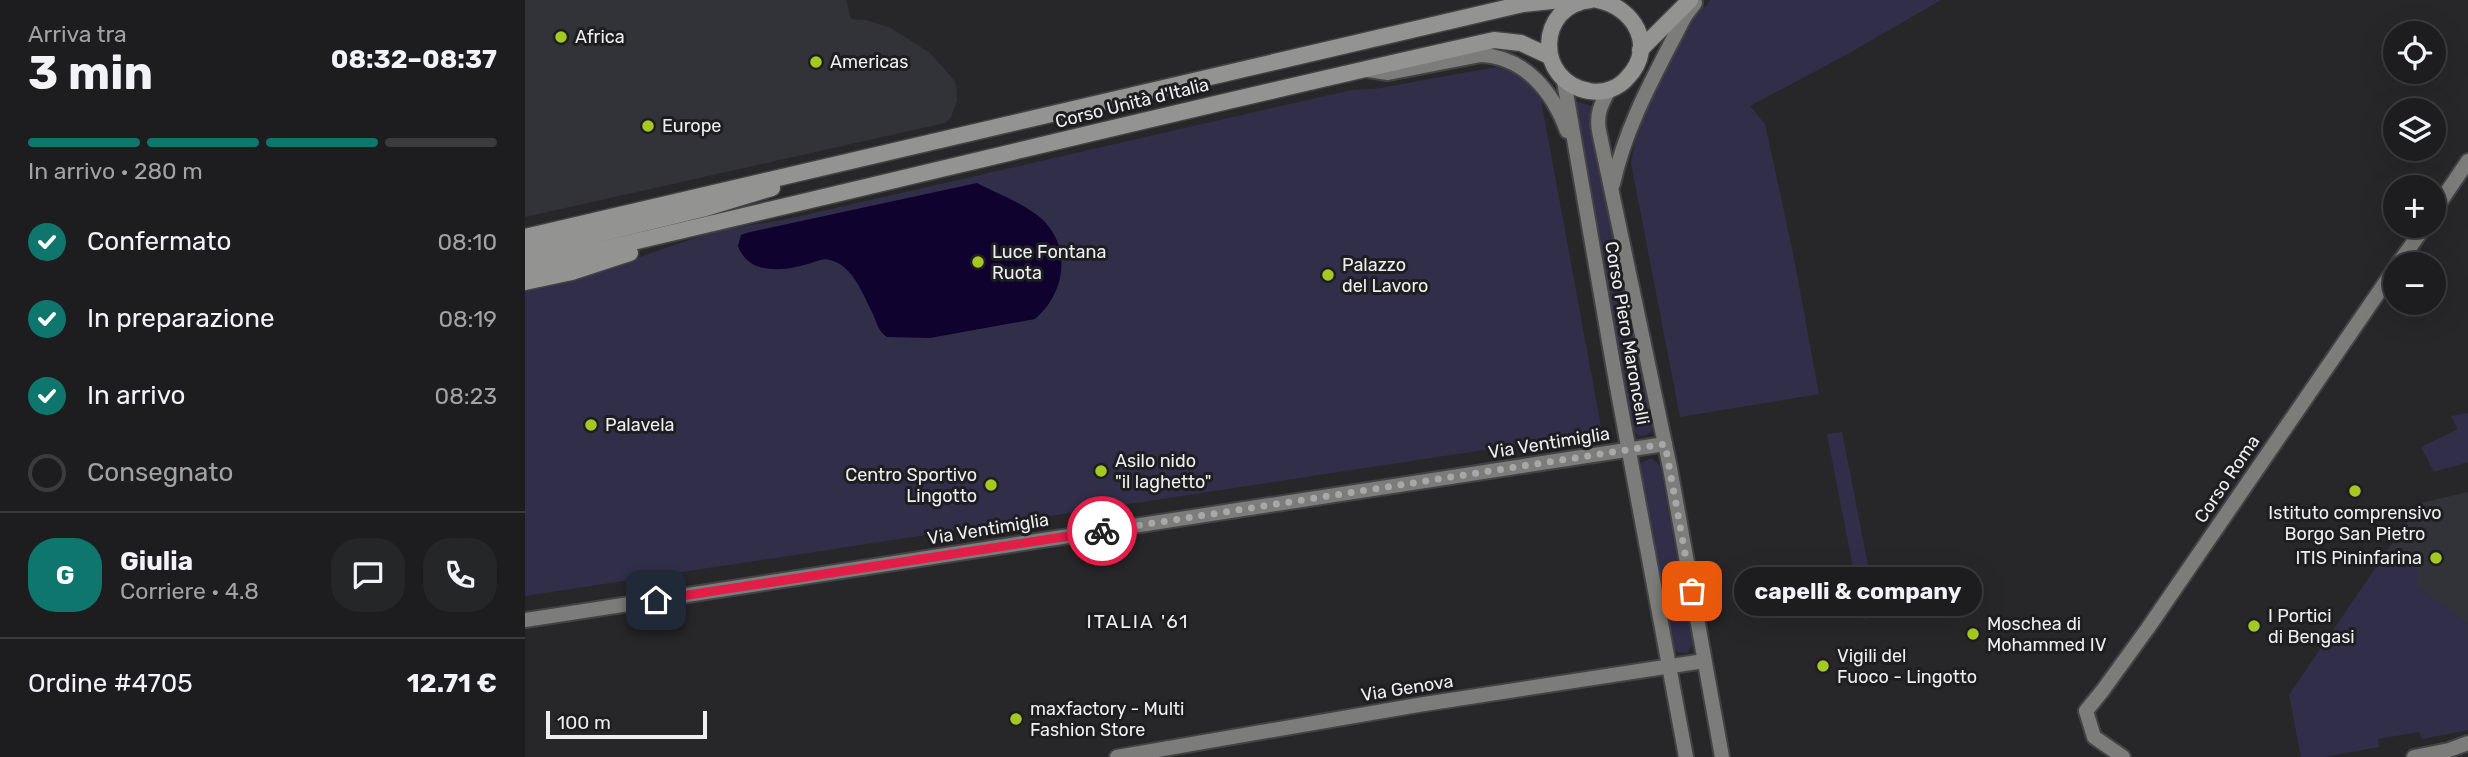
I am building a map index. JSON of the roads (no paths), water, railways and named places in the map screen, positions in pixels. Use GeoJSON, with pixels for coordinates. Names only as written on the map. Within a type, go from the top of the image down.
{"type":"FeatureCollection","features":[{"type":"Feature","properties":{"kind":"main road","name":"Corso Unità d'Italia"},"geometry":{"type":"LineString","coordinates":[[525,237],[1523,4],[1561,0],[1584,1]]}},
{"type":"Feature","properties":{"kind":"main road"},"geometry":{"type":"LineString","coordinates":[[1640,50],[1690,0]]}},
{"type":"Feature","properties":{"kind":"main road"},"geometry":{"type":"LineString","coordinates":[[1584,1],[1566,9],[1553,25],[1548,44],[1549,56],[1556,71],[1571,86],[1601,92],[1609,90],[1629,76],[1636,66],[1640,50],[1638,30],[1634,22],[1610,1]]}},
{"type":"Feature","properties":{"kind":"main road","name":"Corso Unità d'Italia"},"geometry":{"type":"LineString","coordinates":[[525,267],[724,222],[1218,102],[1494,40],[1521,43],[1549,56]]}},
{"type":"Feature","properties":{"kind":"main road","name":"Corso Unità d'Italia"},"geometry":{"type":"LineString","coordinates":[[525,252],[702,209],[783,185],[867,155]]}},
{"type":"Feature","properties":{"kind":"main road","name":"Corso Unità d'Italia"},"geometry":{"type":"LineString","coordinates":[[525,282],[572,272],[724,222]]}},
{"type":"Feature","properties":{"kind":"street"},"geometry":{"type":"LineString","coordinates":[[1612,189],[1623,144],[1632,122],[1685,16],[1697,0]]}},
{"type":"Feature","properties":{"kind":"street"},"geometry":{"type":"LineString","coordinates":[[1362,69],[1388,73],[1481,55],[1497,55],[1517,63],[1533,75],[1550,97],[1576,155]]}},
{"type":"Feature","properties":{"kind":"street","name":"Corso Piero Maroncelli"},"geometry":{"type":"LineString","coordinates":[[1564,80],[1686,757]]}},
{"type":"Feature","properties":{"kind":"street","name":"Corso Piero Maroncelli"},"geometry":{"type":"LineString","coordinates":[[1609,90],[1601,104],[1597,120],[1665,444],[1722,757]]}},
{"type":"Feature","properties":{"kind":"street"},"geometry":{"type":"LineString","coordinates":[[2446,193],[2468,161]]}},
{"type":"Feature","properties":{"kind":"street","name":"Corso Roma"},"geometry":{"type":"LineString","coordinates":[[2123,757],[2094,737],[2086,711],[2148,628],[2383,285]]}},
{"type":"Feature","properties":{"kind":"street","name":"Via Ventimiglia"},"geometry":{"type":"LineString","coordinates":[[525,620],[1665,444]]}},
{"type":"Feature","properties":{"kind":"street","name":"Via Genova"},"geometry":{"type":"LineString","coordinates":[[1117,757],[1418,705],[1704,661]]}},
{"type":"Feature","properties":{"kind":"street"},"geometry":{"type":"LineString","coordinates":[[2414,757],[2468,743]]}},
{"type":"Feature","properties":{"kind":"street"},"geometry":{"type":"LineString","coordinates":[[2449,750],[2468,750]]}},
{"type":"Feature","properties":{"kind":"place","name":"Africa"},"geometry":{"type":"Point","coordinates":[561,37]}},
{"type":"Feature","properties":{"kind":"place","name":"Americas"},"geometry":{"type":"Point","coordinates":[816,62]}},
{"type":"Feature","properties":{"kind":"place","name":"Europe"},"geometry":{"type":"Point","coordinates":[648,126]}},
{"type":"Feature","properties":{"kind":"place","name":"Luce Fontana Ruota"},"geometry":{"type":"Point","coordinates":[978,262]}},
{"type":"Feature","properties":{"kind":"place","name":"Palazzo del Lavoro"},"geometry":{"type":"Point","coordinates":[1328,275]}},
{"type":"Feature","properties":{"kind":"place","name":"Palavela"},"geometry":{"type":"Point","coordinates":[591,425]}},
{"type":"Feature","properties":{"kind":"place","name":"Asilo nido \"il laghetto\""},"geometry":{"type":"Point","coordinates":[1101,471]}},
{"type":"Feature","properties":{"kind":"place","name":"Centro Sportivo Lingotto"},"geometry":{"type":"Point","coordinates":[991,485]}},
{"type":"Feature","properties":{"kind":"place","name":"Istituto comprensivo Borgo San Pietro"},"geometry":{"type":"Point","coordinates":[2355,491]}},
{"type":"Feature","properties":{"kind":"place","name":"ITIS Pininfarina"},"geometry":{"type":"Point","coordinates":[2436,558]}},
{"type":"Feature","properties":{"kind":"place","name":"capelli & company"},"geometry":{"type":"Point","coordinates":[1692,591]}},
{"type":"Feature","properties":{"kind":"place","name":"I Portici di Bengasi"},"geometry":{"type":"Point","coordinates":[2254,626]}},
{"type":"Feature","properties":{"kind":"place","name":"Moschea di Mohammed IV"},"geometry":{"type":"Point","coordinates":[1973,634]}},
{"type":"Feature","properties":{"kind":"place","name":"Vigili del Fuoco - Lingotto"},"geometry":{"type":"Point","coordinates":[1823,666]}},
{"type":"Feature","properties":{"kind":"place","name":"maxfactory - Multi Fashion Store"},"geometry":{"type":"Point","coordinates":[1016,719]}},
{"type":"Feature","properties":{"kind":"district","name":"ITALIA '61"},"geometry":{"type":"Point","coordinates":[1138,621]}}]}
